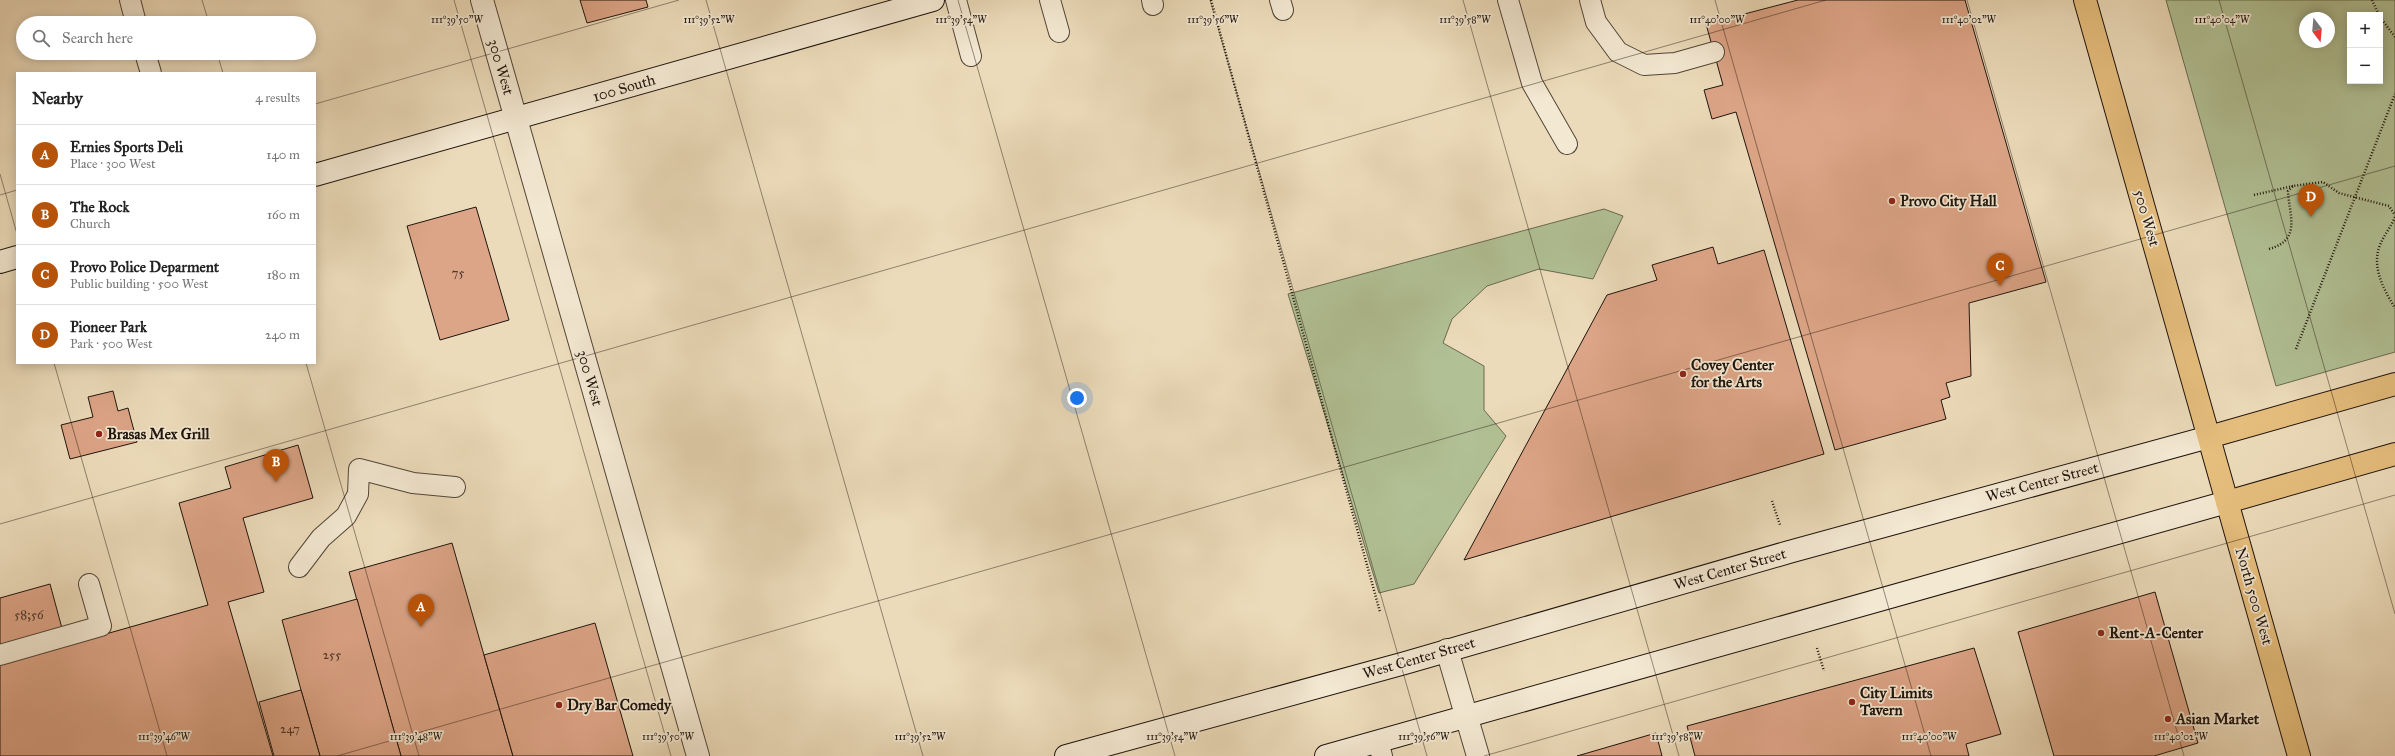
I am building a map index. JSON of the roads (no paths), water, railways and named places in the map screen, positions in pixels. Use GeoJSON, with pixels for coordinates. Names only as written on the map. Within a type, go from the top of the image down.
{"type":"FeatureCollection","features":[{"type":"Feature","properties":{"kind":"main road","name":"300 West"},"geometry":{"type":"LineString","coordinates":[[482,0],[698,756]]}},
{"type":"Feature","properties":{"kind":"main road","name":"100 South"},"geometry":{"type":"LineString","coordinates":[[316,175],[516,120],[933,0]]}},
{"type":"Feature","properties":{"kind":"main road","name":"500 West"},"geometry":{"type":"LineString","coordinates":[[2085,0],[2209,437]]}},
{"type":"Feature","properties":{"kind":"main road"},"geometry":{"type":"LineString","coordinates":[[0,262],[16,257]]}},
{"type":"Feature","properties":{"kind":"main road","name":"West Center Street"},"geometry":{"type":"LineString","coordinates":[[1066,756],[1447,650],[1796,550],[2209,437],[2395,384]]}},
{"type":"Feature","properties":{"kind":"main road","name":"North 500 West"},"geometry":{"type":"LineString","coordinates":[[2209,437],[2299,756]]}},
{"type":"Feature","properties":{"kind":"main road"},"geometry":{"type":"LineString","coordinates":[[1326,756],[1380,749],[1467,716],[2395,454]]}},
{"type":"Feature","properties":{"kind":"main road"},"geometry":{"type":"LineString","coordinates":[[1447,650],[1478,756]]}},
{"type":"Feature","properties":{"kind":"lane"},"geometry":{"type":"LineString","coordinates":[[130,0],[134,16]]}},
{"type":"Feature","properties":{"kind":"lane"},"geometry":{"type":"LineString","coordinates":[[956,0],[971,56]]}},
{"type":"Feature","properties":{"kind":"lane"},"geometry":{"type":"LineString","coordinates":[[1050,0],[1059,32]]}},
{"type":"Feature","properties":{"kind":"lane"},"geometry":{"type":"LineString","coordinates":[[1508,0],[1532,83],[1567,144]]}},
{"type":"Feature","properties":{"kind":"lane"},"geometry":{"type":"LineString","coordinates":[[1590,0],[1596,22],[1618,52],[1644,65],[1675,63],[1714,52]]}},
{"type":"Feature","properties":{"kind":"lane"},"geometry":{"type":"LineString","coordinates":[[147,60],[151,72]]}},
{"type":"Feature","properties":{"kind":"lane"},"geometry":{"type":"LineString","coordinates":[[299,567],[321,538],[346,516],[358,494],[359,469],[413,483],[435,487],[455,487]]}},
{"type":"Feature","properties":{"kind":"lane"},"geometry":{"type":"LineString","coordinates":[[0,655],[101,626],[89,584]]}},
{"type":"Feature","properties":{"kind":"place","name":"Provo City Hall"},"geometry":{"type":"Point","coordinates":[1892,201]}},
{"type":"Feature","properties":{"kind":"place","name":"Pioneer Park"},"geometry":{"type":"Point","coordinates":[2311,217]}},
{"type":"Feature","properties":{"kind":"place","name":"Provo Police Deparment"},"geometry":{"type":"Point","coordinates":[2000,286]}},
{"type":"Feature","properties":{"kind":"place","name":"Covey Center for the Arts"},"geometry":{"type":"Point","coordinates":[1683,374]}},
{"type":"Feature","properties":{"kind":"place","name":"Brasas Mex Grill"},"geometry":{"type":"Point","coordinates":[99,434]}},
{"type":"Feature","properties":{"kind":"place","name":"The Rock"},"geometry":{"type":"Point","coordinates":[276,482]}},
{"type":"Feature","properties":{"kind":"place","name":"Ernies Sports Deli"},"geometry":{"type":"Point","coordinates":[421,627]}},
{"type":"Feature","properties":{"kind":"place","name":"Rent-A-Center"},"geometry":{"type":"Point","coordinates":[2101,633]}},
{"type":"Feature","properties":{"kind":"place","name":"City Limits Tavern"},"geometry":{"type":"Point","coordinates":[1852,702]}},
{"type":"Feature","properties":{"kind":"place","name":"Dry Bar Comedy"},"geometry":{"type":"Point","coordinates":[559,705]}},
{"type":"Feature","properties":{"kind":"place","name":"Asian Market"},"geometry":{"type":"Point","coordinates":[2168,719]}}]}
